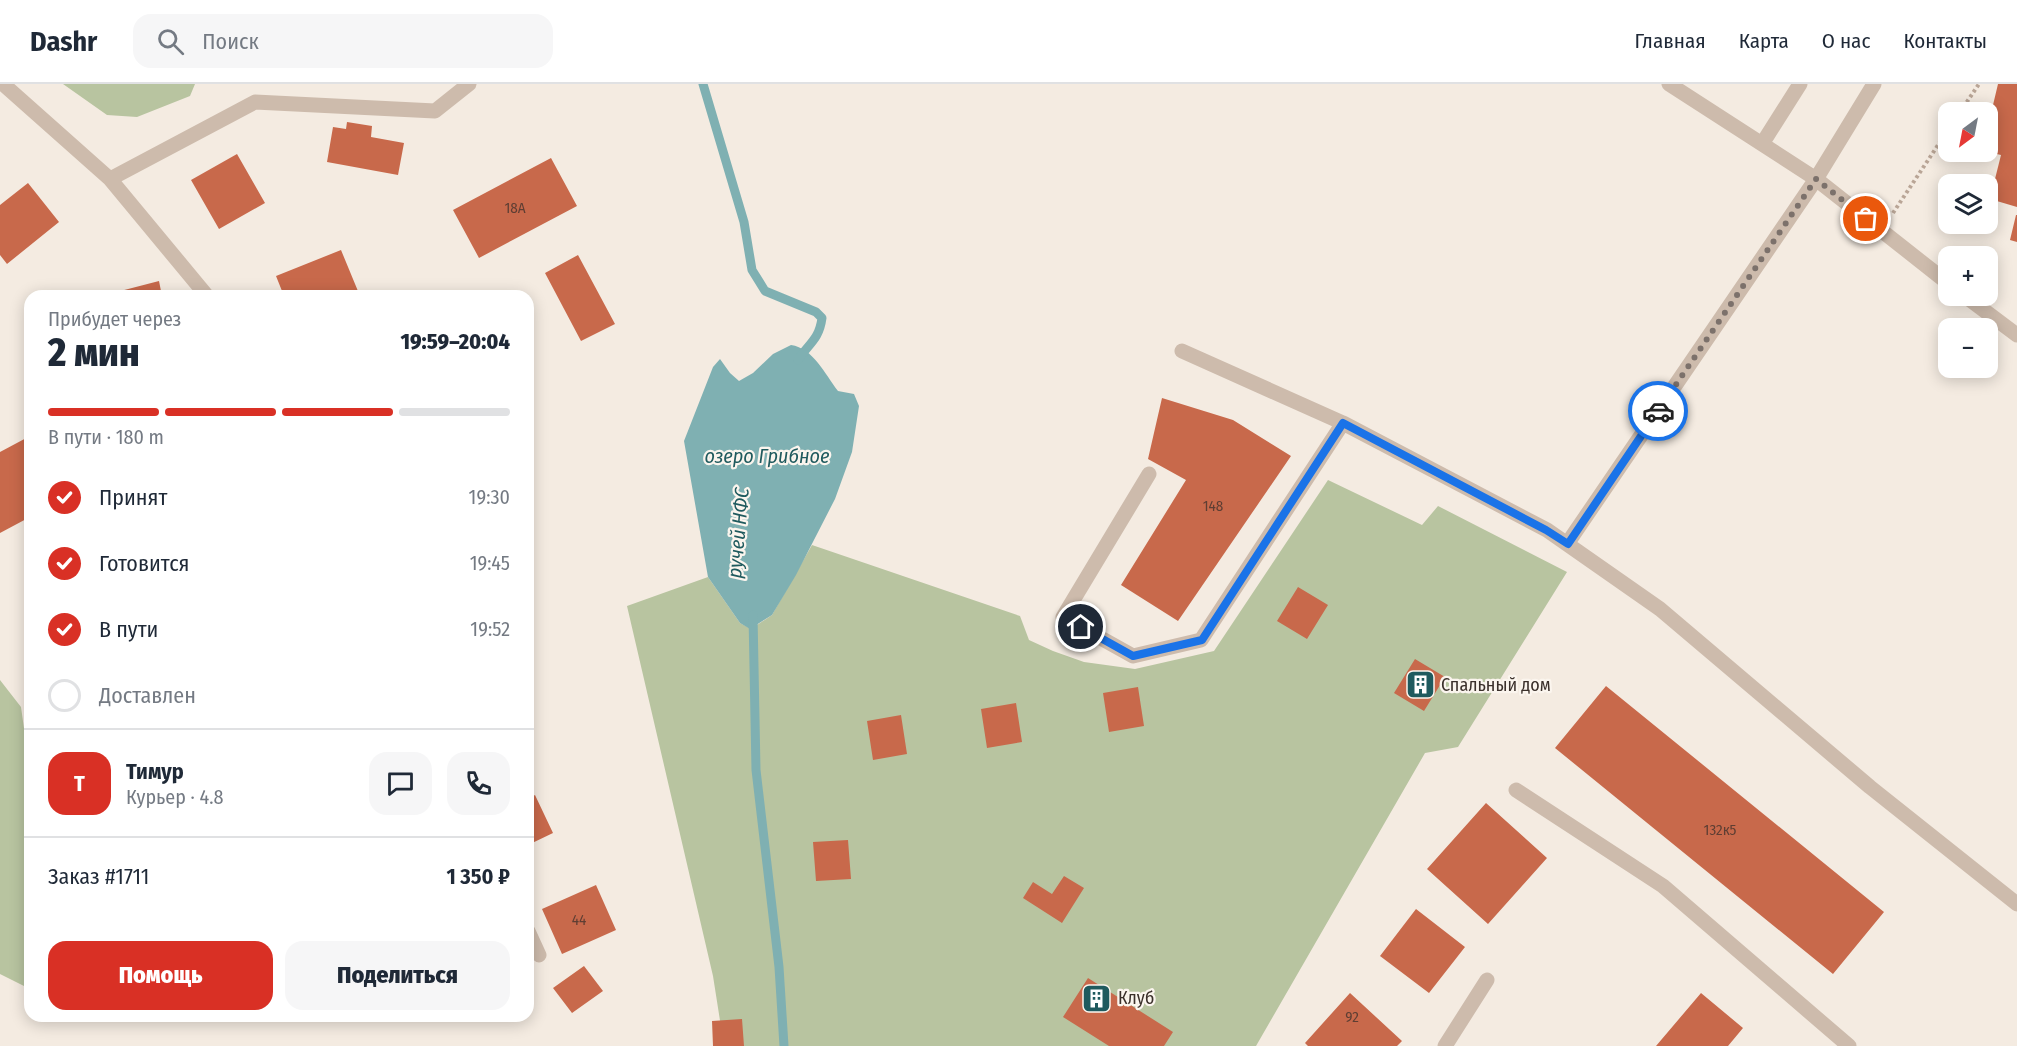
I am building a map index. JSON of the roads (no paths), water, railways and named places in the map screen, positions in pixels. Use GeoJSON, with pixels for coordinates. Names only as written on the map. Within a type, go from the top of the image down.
{"type":"FeatureCollection","features":[{"type":"Feature","properties":{"kind":"street"},"geometry":{"type":"LineString","coordinates":[[3,84],[110,179],[202,290]]}},
{"type":"Feature","properties":{"kind":"street"},"geometry":{"type":"LineString","coordinates":[[110,179],[255,102],[435,111],[469,84]]}},
{"type":"Feature","properties":{"kind":"street"},"geometry":{"type":"LineString","coordinates":[[1669,84],[1816,179],[1938,275]]}},
{"type":"Feature","properties":{"kind":"street"},"geometry":{"type":"LineString","coordinates":[[1762,144],[1800,84]]}},
{"type":"Feature","properties":{"kind":"street"},"geometry":{"type":"LineString","coordinates":[[1568,544],[1816,179],[1874,84]]}},
{"type":"Feature","properties":{"kind":"street"},"geometry":{"type":"LineString","coordinates":[[1978,306],[2017,335]]}},
{"type":"Feature","properties":{"kind":"street"},"geometry":{"type":"LineString","coordinates":[[1182,351],[1343,423],[1546,530],[1568,544],[1660,609],[1870,787],[2017,904]]}},
{"type":"Feature","properties":{"kind":"street"},"geometry":{"type":"LineString","coordinates":[[1149,474],[1064,617],[1133,656],[1202,640],[1343,423]]}},
{"type":"Feature","properties":{"kind":"street"},"geometry":{"type":"LineString","coordinates":[[1516,790],[1663,886],[1849,1046]]}},
{"type":"Feature","properties":{"kind":"street"},"geometry":{"type":"LineString","coordinates":[[534,944],[539,955]]}},
{"type":"Feature","properties":{"kind":"street"},"geometry":{"type":"LineString","coordinates":[[1445,1046],[1487,980]]}},
{"type":"Feature","properties":{"kind":"water","name":"озеро Грибное"},"geometry":{"type":"Polygon","coordinates":[[[791,345],[799,347],[812,356],[838,391],[854,394],[859,406],[852,452],[835,499],[796,575],[772,615],[750,629],[740,623],[708,577],[684,441],[713,367],[720,359],[739,381],[753,373],[773,354],[791,345]]]}},
{"type":"Feature","properties":{"kind":"waterway","name":"ручей НФС"},"geometry":{"type":"LineString","coordinates":[[703,84],[744,222],[752,270],[765,291],[816,312],[822,318],[816,336],[798,360]]}},
{"type":"Feature","properties":{"kind":"waterway","name":"ручей НФС"},"geometry":{"type":"LineString","coordinates":[[753,615],[756,770],[779,967],[784,1046]]}},
{"type":"Feature","properties":{"kind":"place","name":"Спальный дом"},"geometry":{"type":"Point","coordinates":[1420,685]}},
{"type":"Feature","properties":{"kind":"place","name":"Клуб"},"geometry":{"type":"Point","coordinates":[1097,998]}}]}
